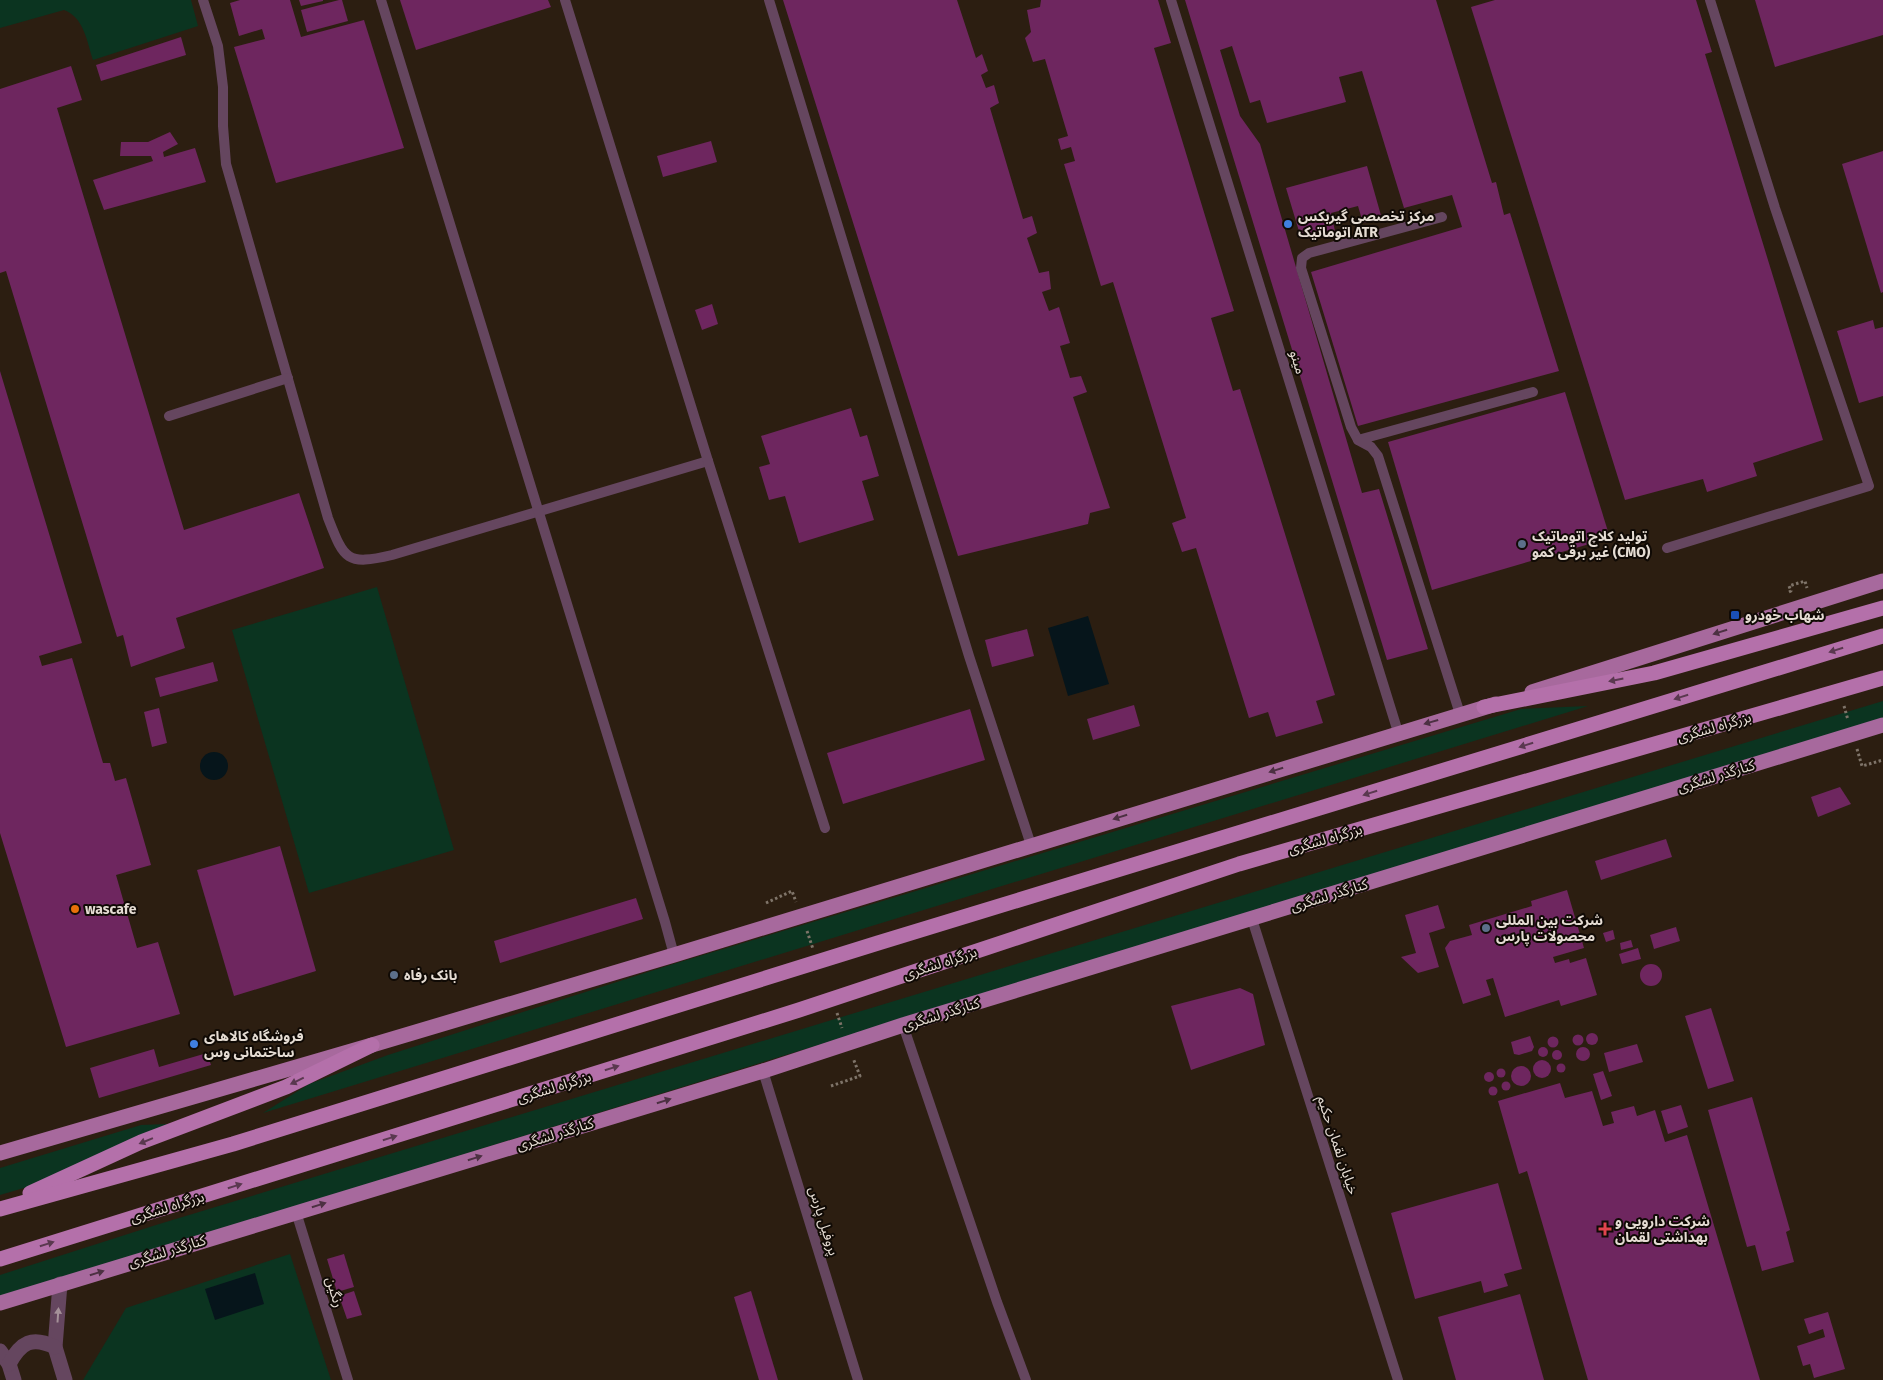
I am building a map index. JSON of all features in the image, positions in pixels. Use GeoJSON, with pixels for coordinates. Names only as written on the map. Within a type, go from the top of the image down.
{"type":"FeatureCollection","features":[{"type":"Feature","properties":{"kind":"highway"},"geometry":{"type":"LineString","coordinates":[[1484,707],[1654,673],[1883,608]]}},
{"type":"Feature","properties":{"kind":"highway"},"geometry":{"type":"LineString","coordinates":[[0,1207],[242,1141],[878,943],[1883,636]]}},
{"type":"Feature","properties":{"kind":"highway","name":"بزرگراه لشگری"},"geometry":{"type":"LineString","coordinates":[[0,1259],[799,1010],[1240,864],[1883,678]]}},
{"type":"Feature","properties":{"kind":"highway"},"geometry":{"type":"LineString","coordinates":[[0,1207],[141,1142],[286,1086],[372,1045]]}},
{"type":"Feature","properties":{"kind":"main road"},"geometry":{"type":"LineString","coordinates":[[0,1153],[674,955],[1031,844],[1484,707],[1883,580]]}},
{"type":"Feature","properties":{"kind":"main road","name":"کنارگذر لشگری"},"geometry":{"type":"LineString","coordinates":[[0,1303],[763,1071],[903,1025],[1883,725]]}},
{"type":"Feature","properties":{"kind":"street"},"geometry":{"type":"LineString","coordinates":[[60,1284],[55,1347],[66,1380]]}},
{"type":"Feature","properties":{"kind":"street"},"geometry":{"type":"LineString","coordinates":[[14,1380],[4,1357],[31,1341],[44,1341],[55,1347]]}},
{"type":"Feature","properties":{"kind":"lane"},"geometry":{"type":"LineString","coordinates":[[204,0],[218,46],[223,87],[223,126],[226,164],[328,518],[344,554],[354,559],[369,561],[708,461]]}},
{"type":"Feature","properties":{"kind":"lane"},"geometry":{"type":"LineString","coordinates":[[381,0],[674,955]]}},
{"type":"Feature","properties":{"kind":"lane"},"geometry":{"type":"LineString","coordinates":[[565,0],[708,461],[825,828]]}},
{"type":"Feature","properties":{"kind":"lane"},"geometry":{"type":"LineString","coordinates":[[768,0],[969,656],[1031,844]]}},
{"type":"Feature","properties":{"kind":"lane","name":"مینو"},"geometry":{"type":"LineString","coordinates":[[1171,0],[1398,732]]}},
{"type":"Feature","properties":{"kind":"lane"},"geometry":{"type":"LineString","coordinates":[[1667,548],[1869,486],[1774,208],[1710,0]]}},
{"type":"Feature","properties":{"kind":"lane"},"geometry":{"type":"LineString","coordinates":[[1442,217],[1309,253],[1302,258],[1301,268],[1351,427],[1358,440],[1371,447],[1378,456],[1460,714]]}},
{"type":"Feature","properties":{"kind":"lane"},"geometry":{"type":"LineString","coordinates":[[169,416],[288,378]]}},
{"type":"Feature","properties":{"kind":"lane"},"geometry":{"type":"LineString","coordinates":[[1358,440],[1533,392]]}},
{"type":"Feature","properties":{"kind":"lane","name":"خیابان لقمان حکیم"},"geometry":{"type":"LineString","coordinates":[[1252,919],[1398,1380]]}},
{"type":"Feature","properties":{"kind":"lane"},"geometry":{"type":"LineString","coordinates":[[903,1025],[997,1302],[1026,1380]]}},
{"type":"Feature","properties":{"kind":"lane","name":"پروفیل پارس"},"geometry":{"type":"LineString","coordinates":[[763,1071],[858,1380]]}},
{"type":"Feature","properties":{"kind":"lane","name":"رنگین"},"geometry":{"type":"LineString","coordinates":[[296,1212],[348,1380]]}},
{"type":"Feature","properties":{"kind":"path"},"geometry":{"type":"LineString","coordinates":[[1782,594],[1791,591],[1789,586],[1804,581]]}},
{"type":"Feature","properties":{"kind":"path"},"geometry":{"type":"LineString","coordinates":[[1862,766],[1883,760]]}},
{"type":"Feature","properties":{"kind":"path"},"geometry":{"type":"LineString","coordinates":[[766,903],[792,891]]}},
{"type":"Feature","properties":{"kind":"path"},"geometry":{"type":"LineString","coordinates":[[831,1086],[860,1076]]}},
{"type":"Feature","properties":{"kind":"green space"},"geometry":{"type":"Polygon","coordinates":[[[0,0],[191,0],[198,26],[93,60],[84,31],[71,13],[64,10],[0,28],[0,0]]]}},
{"type":"Feature","properties":{"kind":"green space"},"geometry":{"type":"Polygon","coordinates":[[[377,587],[454,850],[309,893],[232,630],[377,587]]]}},
{"type":"Feature","properties":{"kind":"green space"},"geometry":{"type":"Polygon","coordinates":[[[1883,701],[1883,719],[705,1080],[0,1299],[0,1275],[156,1225],[1883,701]]]}},
{"type":"Feature","properties":{"kind":"green space"},"geometry":{"type":"Polygon","coordinates":[[[1588,706],[263,1113],[309,1084],[388,1055],[670,965],[1521,709],[1588,706]]]}},
{"type":"Feature","properties":{"kind":"green space"},"geometry":{"type":"Polygon","coordinates":[[[168,1124],[34,1185],[0,1195],[0,1168],[141,1125],[168,1124]]]}},
{"type":"Feature","properties":{"kind":"green space"},"geometry":{"type":"Polygon","coordinates":[[[290,1254],[331,1380],[83,1380],[126,1308],[290,1254]]]}},
{"type":"Feature","properties":{"kind":"shaded area"},"geometry":{"type":"Polygon","coordinates":[[[1088,616],[1109,684],[1068,696],[1048,628],[1088,616]]]}},
{"type":"Feature","properties":{"kind":"shaded area"},"geometry":{"type":"Polygon","coordinates":[[[214,752],[224,756],[228,766],[224,776],[214,780],[204,776],[200,766],[204,756],[214,752]]]}},
{"type":"Feature","properties":{"kind":"shaded area"},"geometry":{"type":"Polygon","coordinates":[[[255,1273],[264,1304],[215,1320],[205,1289],[255,1273]]]}},
{"type":"Feature","properties":{"kind":"building"},"geometry":{"type":"Polygon","coordinates":[[[240,0],[290,0],[301,37],[364,20],[404,148],[276,183],[234,47],[265,39],[262,29],[239,36],[230,3],[240,0]]]}},
{"type":"Feature","properties":{"kind":"building"},"geometry":{"type":"Polygon","coordinates":[[[299,0],[323,0],[323,1],[301,6],[299,0]]]}},
{"type":"Feature","properties":{"kind":"building"},"geometry":{"type":"Polygon","coordinates":[[[342,0],[348,21],[307,32],[301,10],[342,0]]]}},
{"type":"Feature","properties":{"kind":"building"},"geometry":{"type":"Polygon","coordinates":[[[400,0],[548,0],[551,7],[416,50],[400,0]]]}},
{"type":"Feature","properties":{"kind":"building"},"geometry":{"type":"Polygon","coordinates":[[[783,0],[957,0],[976,58],[982,54],[988,71],[981,75],[986,88],[994,85],[999,103],[990,108],[1023,219],[1032,216],[1037,233],[1027,238],[1039,273],[1049,271],[1051,289],[1042,292],[1049,311],[1059,307],[1070,343],[1060,346],[1070,378],[1081,376],[1087,392],[1073,397],[1110,508],[1090,513],[1088,524],[958,556],[783,0]]]}},
{"type":"Feature","properties":{"kind":"building"},"geometry":{"type":"Polygon","coordinates":[[[1041,0],[1158,0],[1171,43],[1154,48],[1234,311],[1211,318],[1233,391],[1240,389],[1335,695],[1316,701],[1323,723],[1276,737],[1268,712],[1249,718],[1196,548],[1182,552],[1172,523],[1186,518],[1113,282],[1101,286],[1064,164],[1075,161],[1071,147],[1061,150],[1058,139],[1068,136],[1045,59],[1033,62],[1025,38],[1031,32],[1027,10],[1040,7],[1041,0]]]}},
{"type":"Feature","properties":{"kind":"building"},"geometry":{"type":"Polygon","coordinates":[[[1185,0],[1436,0],[1492,183],[1496,182],[1504,215],[1510,213],[1559,371],[1358,426],[1311,272],[1462,227],[1452,195],[1404,208],[1362,71],[1339,77],[1346,102],[1267,123],[1260,100],[1250,103],[1232,46],[1220,50],[1240,116],[1260,144],[1362,493],[1379,489],[1428,649],[1387,660],[1185,0]]]}},
{"type":"Feature","properties":{"kind":"building"},"geometry":{"type":"Polygon","coordinates":[[[1495,0],[1696,0],[1712,52],[1705,54],[1823,440],[1753,463],[1757,476],[1707,492],[1703,479],[1625,500],[1471,7],[1495,0]]]}},
{"type":"Feature","properties":{"kind":"building"},"geometry":{"type":"Polygon","coordinates":[[[1755,0],[1883,0],[1883,35],[1775,67],[1755,0]]]}},
{"type":"Feature","properties":{"kind":"building"},"geometry":{"type":"Polygon","coordinates":[[[181,37],[186,55],[101,81],[96,65],[181,37]]]}},
{"type":"Feature","properties":{"kind":"building"},"geometry":{"type":"Polygon","coordinates":[[[71,66],[82,100],[57,108],[184,530],[299,493],[324,568],[176,618],[185,648],[131,667],[123,635],[117,637],[6,271],[0,273],[0,89],[71,66]]]}},
{"type":"Feature","properties":{"kind":"building"},"geometry":{"type":"Polygon","coordinates":[[[170,132],[178,144],[163,152],[164,157],[195,148],[206,182],[104,210],[93,180],[153,161],[151,156],[120,156],[121,142],[148,142],[170,132]]]}},
{"type":"Feature","properties":{"kind":"building"},"geometry":{"type":"Polygon","coordinates":[[[711,141],[717,162],[663,177],[657,156],[711,141]]]}},
{"type":"Feature","properties":{"kind":"building"},"geometry":{"type":"Polygon","coordinates":[[[1883,151],[1883,292],[1881,293],[1842,164],[1883,151]]]}},
{"type":"Feature","properties":{"kind":"building"},"geometry":{"type":"Polygon","coordinates":[[[1367,166],[1382,219],[1363,223],[1358,206],[1331,213],[1335,231],[1301,238],[1286,188],[1367,166]]]}},
{"type":"Feature","properties":{"kind":"building"},"geometry":{"type":"Polygon","coordinates":[[[712,304],[718,324],[702,330],[695,310],[712,304]]]}},
{"type":"Feature","properties":{"kind":"building"},"geometry":{"type":"Polygon","coordinates":[[[1873,320],[1875,329],[1883,327],[1883,396],[1859,403],[1837,331],[1873,320]]]}},
{"type":"Feature","properties":{"kind":"building"},"geometry":{"type":"Polygon","coordinates":[[[0,371],[82,643],[39,656],[42,666],[72,658],[103,763],[110,763],[115,781],[126,778],[151,865],[116,875],[137,948],[158,942],[180,1014],[66,1047],[0,833],[0,371]]]}},
{"type":"Feature","properties":{"kind":"building"},"geometry":{"type":"Polygon","coordinates":[[[1565,392],[1610,538],[1432,590],[1388,442],[1565,392]]]}},
{"type":"Feature","properties":{"kind":"building"},"geometry":{"type":"Polygon","coordinates":[[[851,408],[860,437],[867,435],[879,476],[862,481],[874,520],[799,543],[785,496],[769,500],[759,467],[770,464],[761,436],[851,408]]]}},
{"type":"Feature","properties":{"kind":"building"},"geometry":{"type":"Polygon","coordinates":[[[1027,629],[1034,656],[992,667],[985,640],[1027,629]]]}},
{"type":"Feature","properties":{"kind":"building"},"geometry":{"type":"Polygon","coordinates":[[[213,662],[218,681],[160,697],[155,678],[213,662]]]}},
{"type":"Feature","properties":{"kind":"building"},"geometry":{"type":"Polygon","coordinates":[[[1134,705],[1140,726],[1093,740],[1087,719],[1134,705]]]}},
{"type":"Feature","properties":{"kind":"building"},"geometry":{"type":"Polygon","coordinates":[[[159,708],[167,743],[152,747],[144,712],[159,708]]]}},
{"type":"Feature","properties":{"kind":"building"},"geometry":{"type":"Polygon","coordinates":[[[970,709],[985,760],[843,804],[827,753],[970,709]]]}},
{"type":"Feature","properties":{"kind":"building"},"geometry":{"type":"Polygon","coordinates":[[[1840,787],[1851,804],[1818,817],[1811,797],[1840,787]]]}},
{"type":"Feature","properties":{"kind":"building"},"geometry":{"type":"Polygon","coordinates":[[[1666,839],[1672,857],[1601,880],[1595,861],[1666,839]]]}},
{"type":"Feature","properties":{"kind":"building"},"geometry":{"type":"Polygon","coordinates":[[[280,846],[316,971],[234,996],[197,870],[280,846]]]}},
{"type":"Feature","properties":{"kind":"building"},"geometry":{"type":"Polygon","coordinates":[[[1567,890],[1584,948],[1553,957],[1555,963],[1569,959],[1570,963],[1586,958],[1597,995],[1561,1006],[1559,1000],[1505,1017],[1493,978],[1486,980],[1491,995],[1463,1004],[1445,948],[1450,941],[1472,935],[1469,925],[1532,906],[1531,901],[1567,890]]]}},
{"type":"Feature","properties":{"kind":"building"},"geometry":{"type":"Polygon","coordinates":[[[636,898],[643,919],[500,963],[494,941],[636,898]]]}},
{"type":"Feature","properties":{"kind":"building"},"geometry":{"type":"Polygon","coordinates":[[[1438,905],[1445,928],[1429,933],[1439,967],[1418,973],[1401,957],[1416,953],[1405,915],[1438,905]]]}},
{"type":"Feature","properties":{"kind":"building"},"geometry":{"type":"Polygon","coordinates":[[[1676,927],[1680,941],[1654,949],[1650,935],[1676,927]]]}},
{"type":"Feature","properties":{"kind":"building"},"geometry":{"type":"Polygon","coordinates":[[[1613,930],[1615,939],[1606,942],[1603,933],[1613,930]]]}},
{"type":"Feature","properties":{"kind":"building"},"geometry":{"type":"Polygon","coordinates":[[[1631,940],[1633,947],[1621,950],[1620,943],[1631,940]]]}},
{"type":"Feature","properties":{"kind":"building"},"geometry":{"type":"Polygon","coordinates":[[[1638,948],[1641,959],[1622,964],[1619,954],[1638,948]]]}},
{"type":"Feature","properties":{"kind":"building"},"geometry":{"type":"Polygon","coordinates":[[[1651,964],[1659,967],[1662,975],[1659,983],[1651,986],[1643,983],[1640,975],[1643,967],[1651,964]]]}},
{"type":"Feature","properties":{"kind":"building"},"geometry":{"type":"Polygon","coordinates":[[[1240,988],[1253,994],[1265,1045],[1191,1070],[1171,1006],[1240,988]]]}},
{"type":"Feature","properties":{"kind":"building"},"geometry":{"type":"Polygon","coordinates":[[[1711,1008],[1734,1081],[1708,1089],[1685,1016],[1711,1008]]]}},
{"type":"Feature","properties":{"kind":"building"},"geometry":{"type":"Polygon","coordinates":[[[1590,1033],[1594,1033],[1598,1039],[1594,1045],[1590,1045],[1586,1041],[1586,1037],[1590,1033]]]}},
{"type":"Feature","properties":{"kind":"building"},"geometry":{"type":"Polygon","coordinates":[[[1576,1035],[1580,1035],[1583,1040],[1582,1044],[1576,1045],[1573,1042],[1573,1038],[1576,1035]]]}},
{"type":"Feature","properties":{"kind":"building"},"geometry":{"type":"Polygon","coordinates":[[[1530,1036],[1534,1047],[1532,1051],[1519,1055],[1514,1054],[1511,1042],[1530,1036]]]}},
{"type":"Feature","properties":{"kind":"building"},"geometry":{"type":"Polygon","coordinates":[[[1551,1037],[1555,1037],[1558,1042],[1557,1046],[1551,1047],[1548,1044],[1548,1040],[1551,1037]]]}},
{"type":"Feature","properties":{"kind":"building"},"geometry":{"type":"Polygon","coordinates":[[[1637,1044],[1643,1062],[1609,1072],[1604,1053],[1637,1044]]]}},
{"type":"Feature","properties":{"kind":"building"},"geometry":{"type":"Polygon","coordinates":[[[1541,1047],[1545,1047],[1548,1052],[1547,1056],[1541,1057],[1538,1054],[1538,1050],[1541,1047]]]}},
{"type":"Feature","properties":{"kind":"building"},"geometry":{"type":"Polygon","coordinates":[[[1583,1047],[1588,1049],[1590,1054],[1588,1059],[1583,1061],[1578,1059],[1576,1054],[1578,1049],[1583,1047]]]}},
{"type":"Feature","properties":{"kind":"building"},"geometry":{"type":"Polygon","coordinates":[[[154,1049],[159,1067],[207,1053],[211,1065],[99,1098],[90,1068],[154,1049]]]}},
{"type":"Feature","properties":{"kind":"building"},"geometry":{"type":"Polygon","coordinates":[[[1555,1050],[1559,1050],[1562,1055],[1561,1059],[1555,1060],[1552,1057],[1552,1053],[1555,1050]]]}},
{"type":"Feature","properties":{"kind":"building"},"geometry":{"type":"Polygon","coordinates":[[[1538,1060],[1546,1060],[1551,1065],[1549,1076],[1538,1078],[1533,1073],[1533,1065],[1538,1060]]]}},
{"type":"Feature","properties":{"kind":"building"},"geometry":{"type":"Polygon","coordinates":[[[1561,1063],[1566,1068],[1561,1073],[1556,1068],[1561,1063]]]}},
{"type":"Feature","properties":{"kind":"building"},"geometry":{"type":"Polygon","coordinates":[[[1521,1066],[1528,1069],[1531,1076],[1528,1083],[1521,1086],[1514,1083],[1511,1076],[1514,1069],[1521,1066]]]}},
{"type":"Feature","properties":{"kind":"building"},"geometry":{"type":"Polygon","coordinates":[[[1501,1068],[1506,1073],[1501,1078],[1496,1073],[1501,1068]]]}},
{"type":"Feature","properties":{"kind":"building"},"geometry":{"type":"Polygon","coordinates":[[[1603,1071],[1612,1096],[1601,1100],[1593,1074],[1603,1071]]]}},
{"type":"Feature","properties":{"kind":"building"},"geometry":{"type":"Polygon","coordinates":[[[1487,1072],[1491,1072],[1494,1077],[1493,1081],[1487,1082],[1484,1079],[1484,1075],[1487,1072]]]}},
{"type":"Feature","properties":{"kind":"building"},"geometry":{"type":"Polygon","coordinates":[[[1506,1081],[1511,1086],[1506,1091],[1501,1086],[1506,1081]]]}},
{"type":"Feature","properties":{"kind":"building"},"geometry":{"type":"Polygon","coordinates":[[[1560,1083],[1565,1098],[1592,1091],[1603,1126],[1614,1123],[1611,1112],[1634,1106],[1637,1116],[1655,1110],[1665,1142],[1687,1135],[1760,1380],[1588,1380],[1527,1171],[1519,1174],[1498,1101],[1560,1083]]]}},
{"type":"Feature","properties":{"kind":"building"},"geometry":{"type":"Polygon","coordinates":[[[1493,1086],[1498,1091],[1493,1096],[1488,1091],[1493,1086]]]}},
{"type":"Feature","properties":{"kind":"building"},"geometry":{"type":"Polygon","coordinates":[[[1752,1097],[1790,1230],[1786,1232],[1794,1262],[1762,1271],[1755,1245],[1747,1247],[1708,1110],[1752,1097]]]}},
{"type":"Feature","properties":{"kind":"building"},"geometry":{"type":"Polygon","coordinates":[[[1681,1105],[1688,1127],[1668,1134],[1661,1111],[1681,1105]]]}},
{"type":"Feature","properties":{"kind":"building"},"geometry":{"type":"Polygon","coordinates":[[[1498,1183],[1522,1269],[1504,1274],[1508,1286],[1484,1293],[1481,1281],[1415,1299],[1391,1213],[1498,1183]]]}},
{"type":"Feature","properties":{"kind":"building"},"geometry":{"type":"Polygon","coordinates":[[[344,1254],[354,1287],[337,1292],[327,1259],[344,1254]]]}},
{"type":"Feature","properties":{"kind":"building"},"geometry":{"type":"Polygon","coordinates":[[[354,1291],[362,1315],[347,1319],[339,1296],[354,1291]]]}},
{"type":"Feature","properties":{"kind":"building"},"geometry":{"type":"Polygon","coordinates":[[[751,1291],[778,1380],[759,1380],[734,1297],[751,1291]]]}},
{"type":"Feature","properties":{"kind":"building"},"geometry":{"type":"Polygon","coordinates":[[[1520,1294],[1544,1380],[1456,1380],[1438,1317],[1520,1294]]]}},
{"type":"Feature","properties":{"kind":"building"},"geometry":{"type":"Polygon","coordinates":[[[1828,1312],[1845,1369],[1814,1378],[1810,1364],[1803,1366],[1797,1346],[1825,1337],[1823,1329],[1809,1334],[1804,1319],[1828,1312]]]}},
{"type":"Feature","properties":{"kind":"place","name":"مرکز تخصصی گیربکس اتوماتیک ATR"},"geometry":{"type":"Point","coordinates":[1288,224]}},
{"type":"Feature","properties":{"kind":"place","name":"تولید کلاچ اتوماتیک غیر برقی کمو (CMO)"},"geometry":{"type":"Point","coordinates":[1522,544]}},
{"type":"Feature","properties":{"kind":"place","name":"شهاب خودرو"},"geometry":{"type":"Point","coordinates":[1735,615]}},
{"type":"Feature","properties":{"kind":"place","name":"wascafe"},"geometry":{"type":"Point","coordinates":[75,909]}},
{"type":"Feature","properties":{"kind":"place","name":"شرکت بین المللی محصولات پارس"},"geometry":{"type":"Point","coordinates":[1486,928]}},
{"type":"Feature","properties":{"kind":"place","name":"بانک رفاه"},"geometry":{"type":"Point","coordinates":[394,975]}},
{"type":"Feature","properties":{"kind":"place","name":"فروشگاه کالاهای ساختمانی وس"},"geometry":{"type":"Point","coordinates":[194,1044]}},
{"type":"Feature","properties":{"kind":"place","name":"شرکت دارویی و بهداشتی لقمان"},"geometry":{"type":"Point","coordinates":[1605,1229]}}]}
